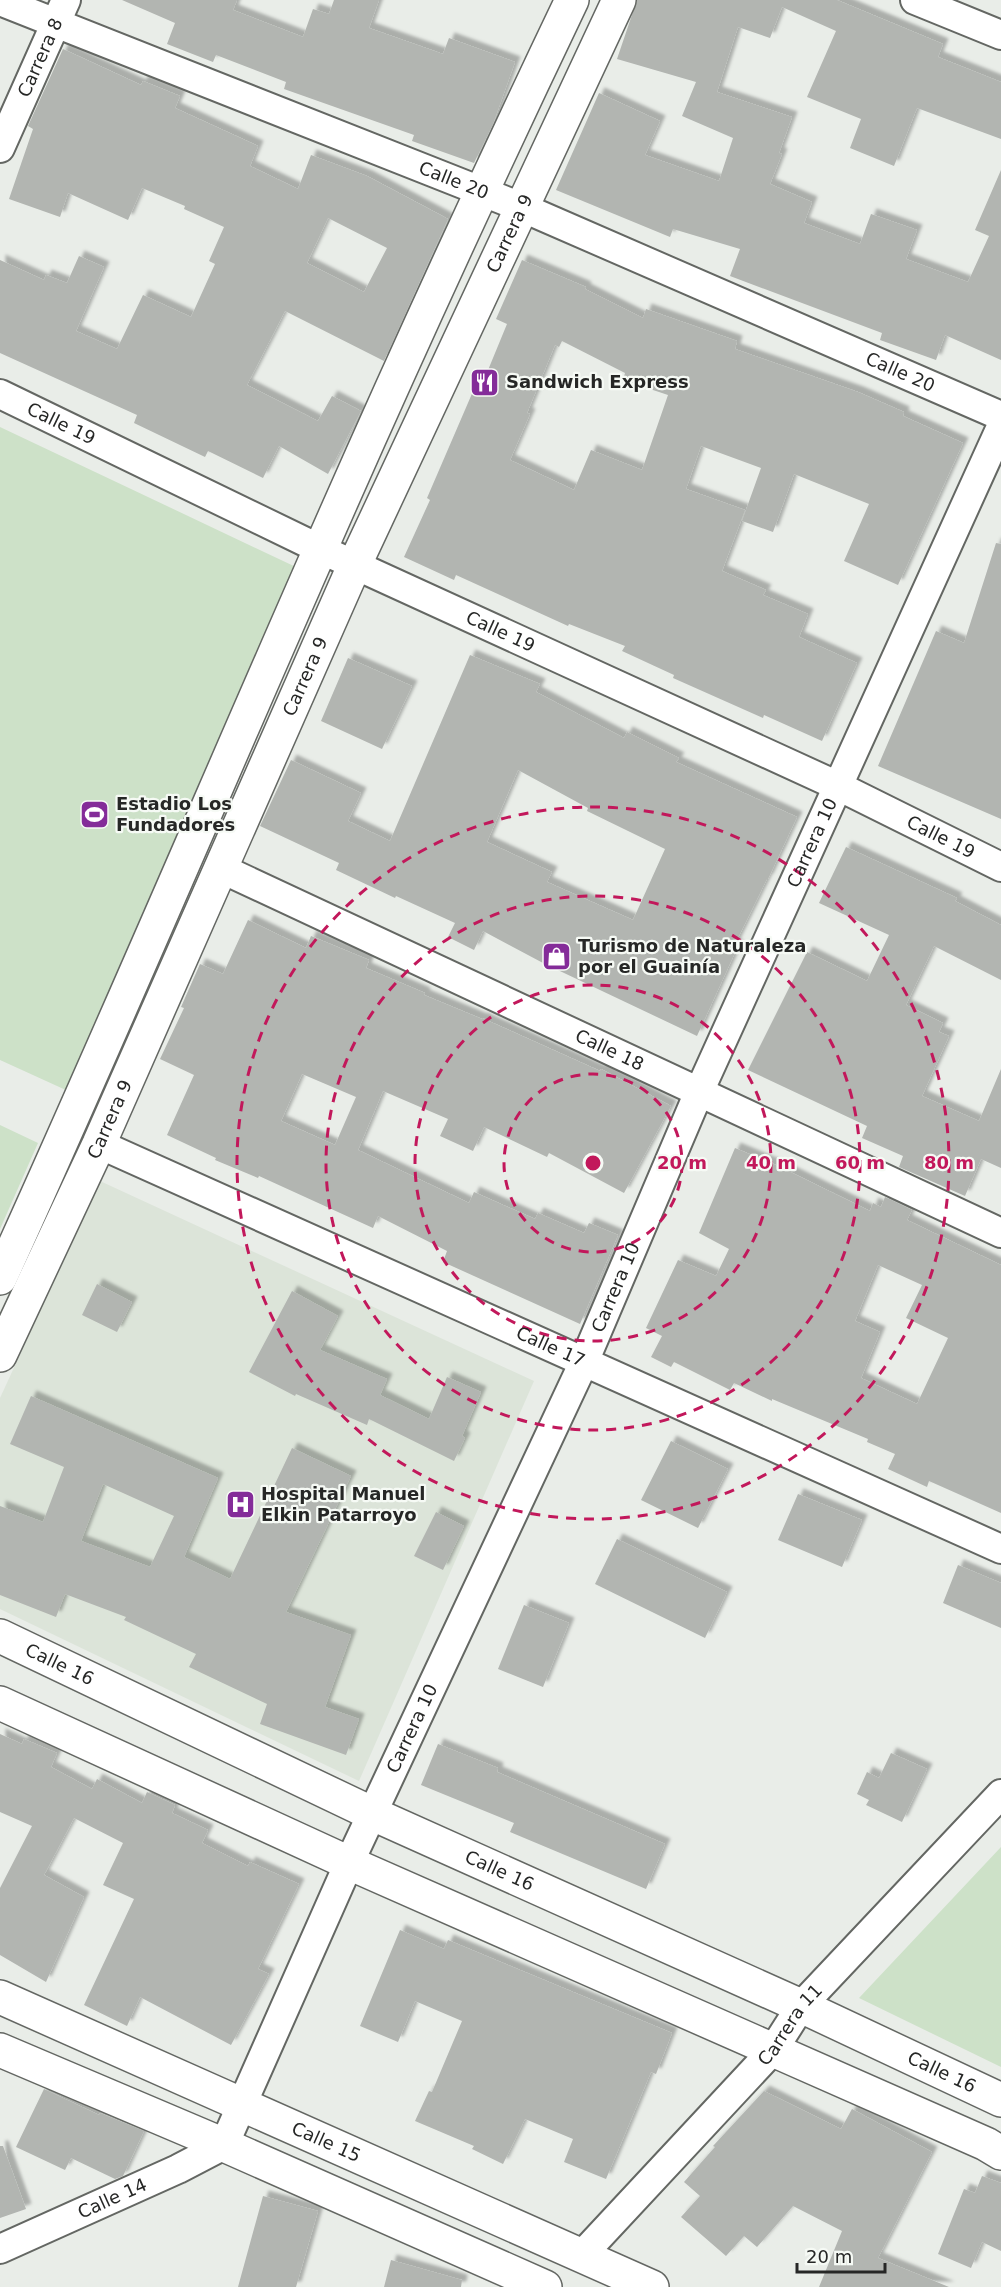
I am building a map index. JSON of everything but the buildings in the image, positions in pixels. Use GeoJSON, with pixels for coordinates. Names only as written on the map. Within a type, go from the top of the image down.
{"type":"FeatureCollection","features":[{"type":"Feature","properties":{"kind":"street","name":"Carrera 9"},"geometry":{"type":"LineString","coordinates":[[0,1278],[93,1074],[320,549],[481,191],[572,0]]}},
{"type":"Feature","properties":{"kind":"street","name":"Carrera 9"},"geometry":{"type":"LineString","coordinates":[[0,1355],[99,1144],[355,564],[619,0]]}},
{"type":"Feature","properties":{"kind":"street"},"geometry":{"type":"LineString","coordinates":[[915,0],[1001,35]]}},
{"type":"Feature","properties":{"kind":"street","name":"Calle 20"},"geometry":{"type":"LineString","coordinates":[[0,1],[61,11],[521,207],[1001,416]]}},
{"type":"Feature","properties":{"kind":"street","name":"Carrera 8"},"geometry":{"type":"LineString","coordinates":[[0,148],[61,11]]}},
{"type":"Feature","properties":{"kind":"street","name":"Calle 19"},"geometry":{"type":"LineString","coordinates":[[0,394],[320,549],[838,786],[1001,867]]}},
{"type":"Feature","properties":{"kind":"street","name":"Carrera 10"},"geometry":{"type":"LineString","coordinates":[[224,2145],[349,1863],[584,1362],[699,1092],[1001,427]]}},
{"type":"Feature","properties":{"kind":"street","name":"Calle 18"},"geometry":{"type":"LineString","coordinates":[[220,868],[1001,1233]]}},
{"type":"Feature","properties":{"kind":"street","name":"Calle 17"},"geometry":{"type":"LineString","coordinates":[[99,1144],[1001,1549]]}},
{"type":"Feature","properties":{"kind":"street","name":"Calle 16"},"geometry":{"type":"LineString","coordinates":[[0,1636],[373,1814],[801,2006],[1001,2100]]}},
{"type":"Feature","properties":{"kind":"street"},"geometry":{"type":"LineString","coordinates":[[0,1703],[349,1863],[1001,2153]]}},
{"type":"Feature","properties":{"kind":"street","name":"Carrera 11"},"geometry":{"type":"LineString","coordinates":[[581,2256],[773,2050],[801,2006],[1001,1794]]}},
{"type":"Feature","properties":{"kind":"street","name":"Calle 15"},"geometry":{"type":"LineString","coordinates":[[0,1997],[652,2287]]}},
{"type":"Feature","properties":{"kind":"street"},"geometry":{"type":"LineString","coordinates":[[0,2050],[224,2145],[545,2287]]}},
{"type":"Feature","properties":{"kind":"street","name":"Calle 14"},"geometry":{"type":"LineString","coordinates":[[0,2249],[178,2169],[224,2145]]}},
{"type":"Feature","properties":{"kind":"shaded area","name":"Hospital Manuel Elkin Patarroyo"},"geometry":{"type":"Polygon","coordinates":[[[100,1181],[534,1381],[359,1781],[0,1609],[0,1398],[100,1181]]]}},
{"type":"Feature","properties":{"kind":"green space","name":"Estadio Los Fundadores"},"geometry":{"type":"Polygon","coordinates":[[[0,427],[298,568],[68,1091],[0,1060],[0,427]]]}},
{"type":"Feature","properties":{"kind":"green space"},"geometry":{"type":"Polygon","coordinates":[[[0,1125],[38,1143],[0,1229],[0,1125]]]}},
{"type":"Feature","properties":{"kind":"green space"},"geometry":{"type":"Polygon","coordinates":[[[1001,1847],[1001,2067],[859,1998],[1001,1847]]]}},
{"type":"Feature","properties":{"kind":"place","name":"Sandwich Express"},"geometry":{"type":"Point","coordinates":[485,382]}},
{"type":"Feature","properties":{"kind":"place","name":"Estadio Los Fundadores"},"geometry":{"type":"Point","coordinates":[95,814]}},
{"type":"Feature","properties":{"kind":"place","name":"Turismo de Naturaleza por el Guainía"},"geometry":{"type":"Point","coordinates":[557,956]}},
{"type":"Feature","properties":{"kind":"place","name":"Hospital Manuel Elkin Patarroyo"},"geometry":{"type":"Point","coordinates":[240,1504]}}]}
